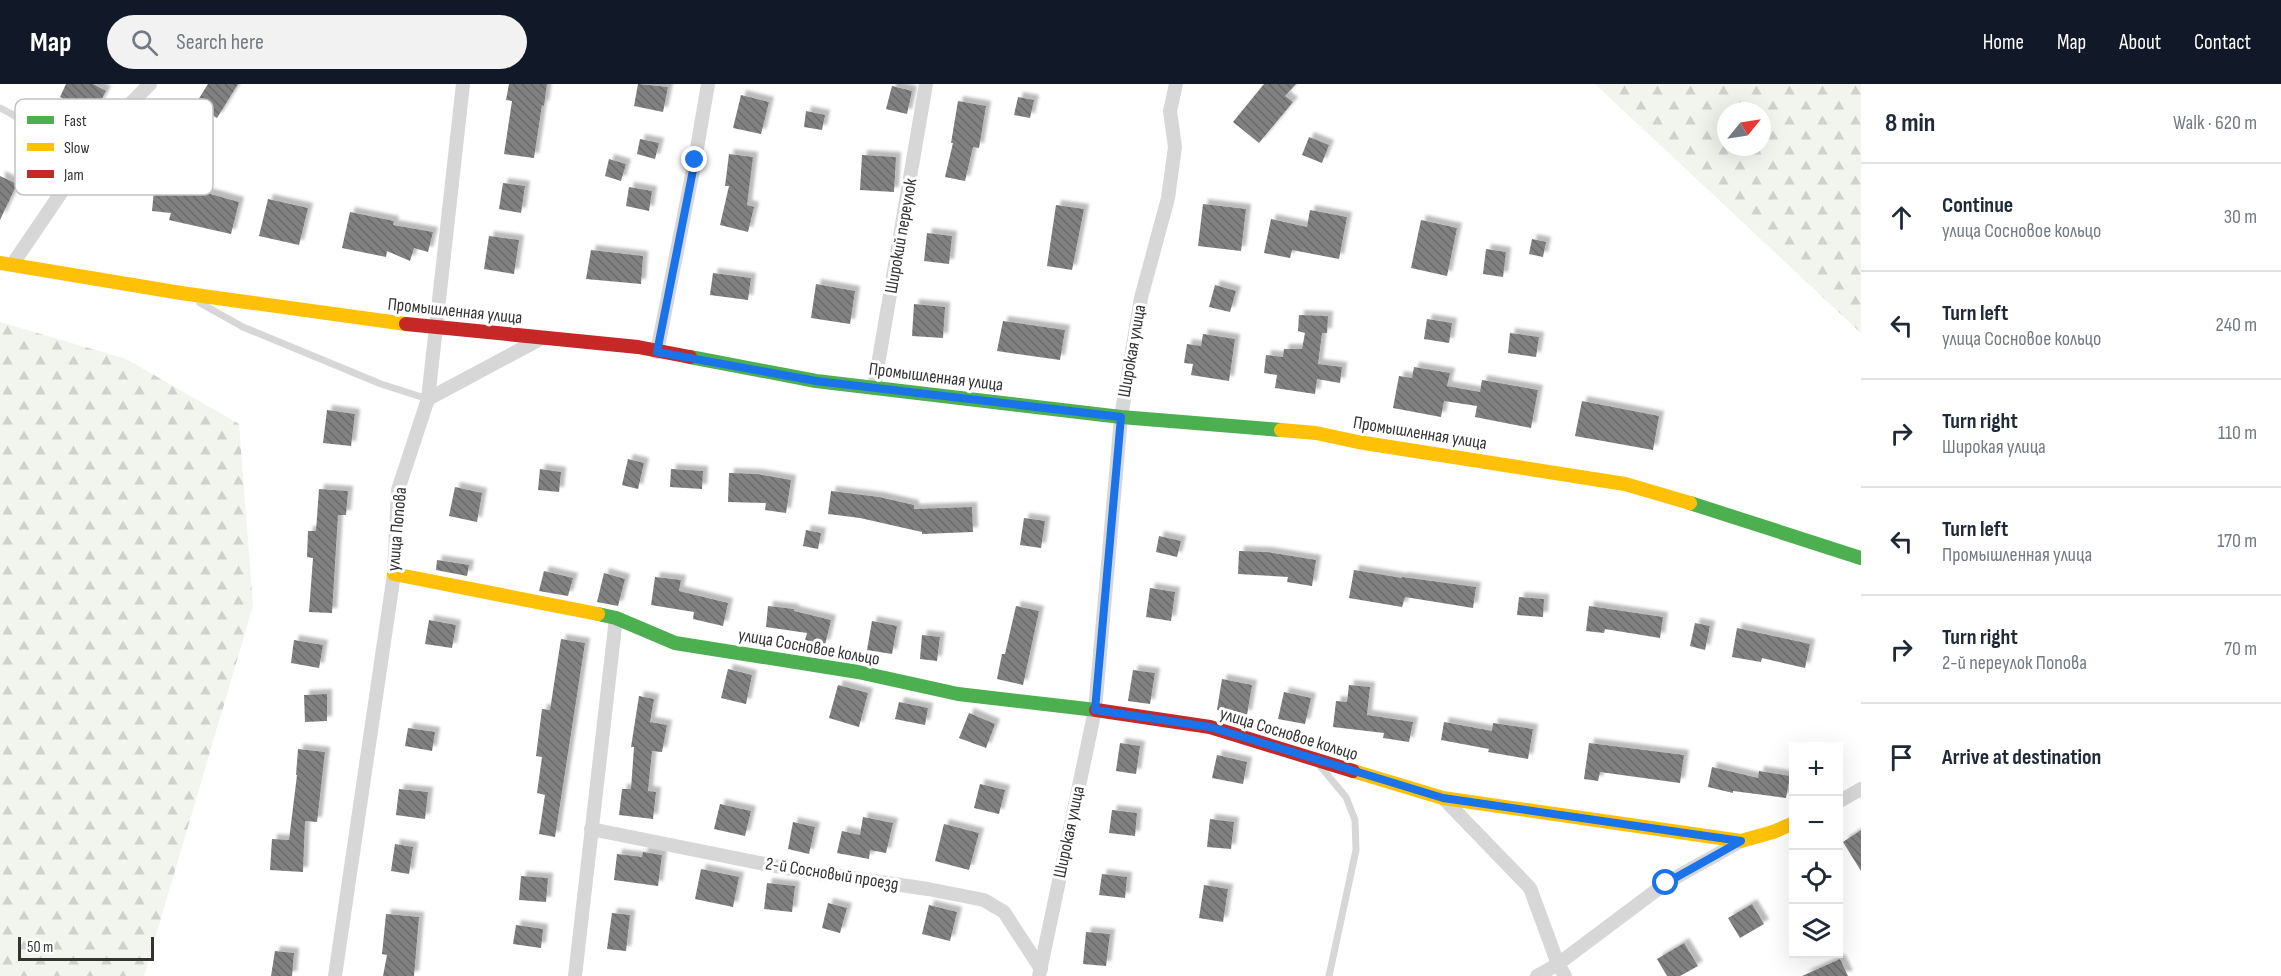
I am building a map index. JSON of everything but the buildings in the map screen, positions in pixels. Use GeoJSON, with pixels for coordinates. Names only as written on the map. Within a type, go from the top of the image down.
{"type":"FeatureCollection","features":[{"type":"Feature","properties":{"kind":"street"},"geometry":{"type":"LineString","coordinates":[[135,99],[150,84]]}},
{"type":"Feature","properties":{"kind":"street","name":"улица Попова"},"geometry":{"type":"LineString","coordinates":[[335,976],[394,574],[398,490],[428,399],[464,84]]}},
{"type":"Feature","properties":{"kind":"street"},"geometry":{"type":"LineString","coordinates":[[657,352],[708,84]]}},
{"type":"Feature","properties":{"kind":"street","name":"Широкий переулок"},"geometry":{"type":"LineString","coordinates":[[874,388],[926,84]]}},
{"type":"Feature","properties":{"kind":"street","name":"Широкая улица"},"geometry":{"type":"LineString","coordinates":[[1040,973],[1095,710],[1121,417],[1141,298],[1168,198],[1175,147],[1170,111],[1176,84]]}},
{"type":"Feature","properties":{"kind":"street"},"geometry":{"type":"LineString","coordinates":[[6,264],[59,195]]}},
{"type":"Feature","properties":{"kind":"street","name":"Промышленная улица"},"geometry":{"type":"LineString","coordinates":[[6,264],[182,293],[437,328],[638,347],[816,381],[1121,417],[1316,433],[1358,442],[1625,484],[1861,558]]}},
{"type":"Feature","properties":{"kind":"street"},"geometry":{"type":"LineString","coordinates":[[428,399],[542,338]]}},
{"type":"Feature","properties":{"kind":"street","name":"улица Сосновое кольцо"},"geometry":{"type":"LineString","coordinates":[[394,574],[616,618],[675,643],[858,672],[958,694],[1095,710],[1210,727],[1443,798],[1741,841]]}},
{"type":"Feature","properties":{"kind":"street"},"geometry":{"type":"LineString","coordinates":[[575,976],[616,618]]}},
{"type":"Feature","properties":{"kind":"street"},"geometry":{"type":"LineString","coordinates":[[1843,800],[1861,789]]}},
{"type":"Feature","properties":{"kind":"street"},"geometry":{"type":"LineString","coordinates":[[1443,798],[1530,888],[1562,970]]}},
{"type":"Feature","properties":{"kind":"street","name":"улица Сосновое кольцо"},"geometry":{"type":"LineString","coordinates":[[1537,976],[1562,970],[1666,883],[1741,841],[1789,825]]}},
{"type":"Feature","properties":{"kind":"street","name":"2-й Сосновый проезд"},"geometry":{"type":"LineString","coordinates":[[591,829],[785,868],[928,889],[984,900],[1004,912],[1040,973]]}},
{"type":"Feature","properties":{"kind":"lane"},"geometry":{"type":"LineString","coordinates":[[0,108],[15,116]]}},
{"type":"Feature","properties":{"kind":"lane"},"geometry":{"type":"LineString","coordinates":[[182,293],[243,327],[381,384],[428,399]]}},
{"type":"Feature","properties":{"kind":"lane"},"geometry":{"type":"LineString","coordinates":[[1314,760],[1346,797],[1355,820],[1356,850],[1329,976]]}},
{"type":"Feature","properties":{"kind":"green space"},"geometry":{"type":"Polygon","coordinates":[[[1595,84],[1861,84],[1861,333],[1595,84]]]}},
{"type":"Feature","properties":{"kind":"green space"},"geometry":{"type":"Polygon","coordinates":[[[0,322],[126,359],[239,424],[253,606],[144,976],[0,976],[0,322]]]}},
{"type":"Feature","properties":{"kind":"traffic: fast"},"geometry":{"type":"LineString","coordinates":[[690,357],[816,381],[1121,417],[1281,430]]}},
{"type":"Feature","properties":{"kind":"traffic: fast"},"geometry":{"type":"LineString","coordinates":[[1690,503],[1861,558]]}},
{"type":"Feature","properties":{"kind":"traffic: fast"},"geometry":{"type":"LineString","coordinates":[[598,614],[616,618],[675,643],[858,672],[958,694],[1096,710]]}},
{"type":"Feature","properties":{"kind":"traffic: slow"},"geometry":{"type":"LineString","coordinates":[[0,263],[181,293],[406,324]]}},
{"type":"Feature","properties":{"kind":"traffic: slow"},"geometry":{"type":"LineString","coordinates":[[1281,430],[1316,433],[1358,442],[1625,484],[1690,503]]}},
{"type":"Feature","properties":{"kind":"traffic: slow"},"geometry":{"type":"LineString","coordinates":[[394,574],[598,614]]}},
{"type":"Feature","properties":{"kind":"traffic: slow"},"geometry":{"type":"LineString","coordinates":[[1353,771],[1443,798],[1741,841],[1789,825]]}},
{"type":"Feature","properties":{"kind":"traffic: jam"},"geometry":{"type":"LineString","coordinates":[[406,324],[638,347],[690,357]]}},
{"type":"Feature","properties":{"kind":"traffic: jam"},"geometry":{"type":"LineString","coordinates":[[1096,710],[1210,727],[1353,771]]}},
{"type":"Feature","properties":{"kind":"route"},"geometry":{"type":"LineString","coordinates":[[695,160],[657,352],[816,381],[1121,417],[1095,710],[1210,727],[1361,775],[1443,798],[1741,841],[1666,883]]}}]}
